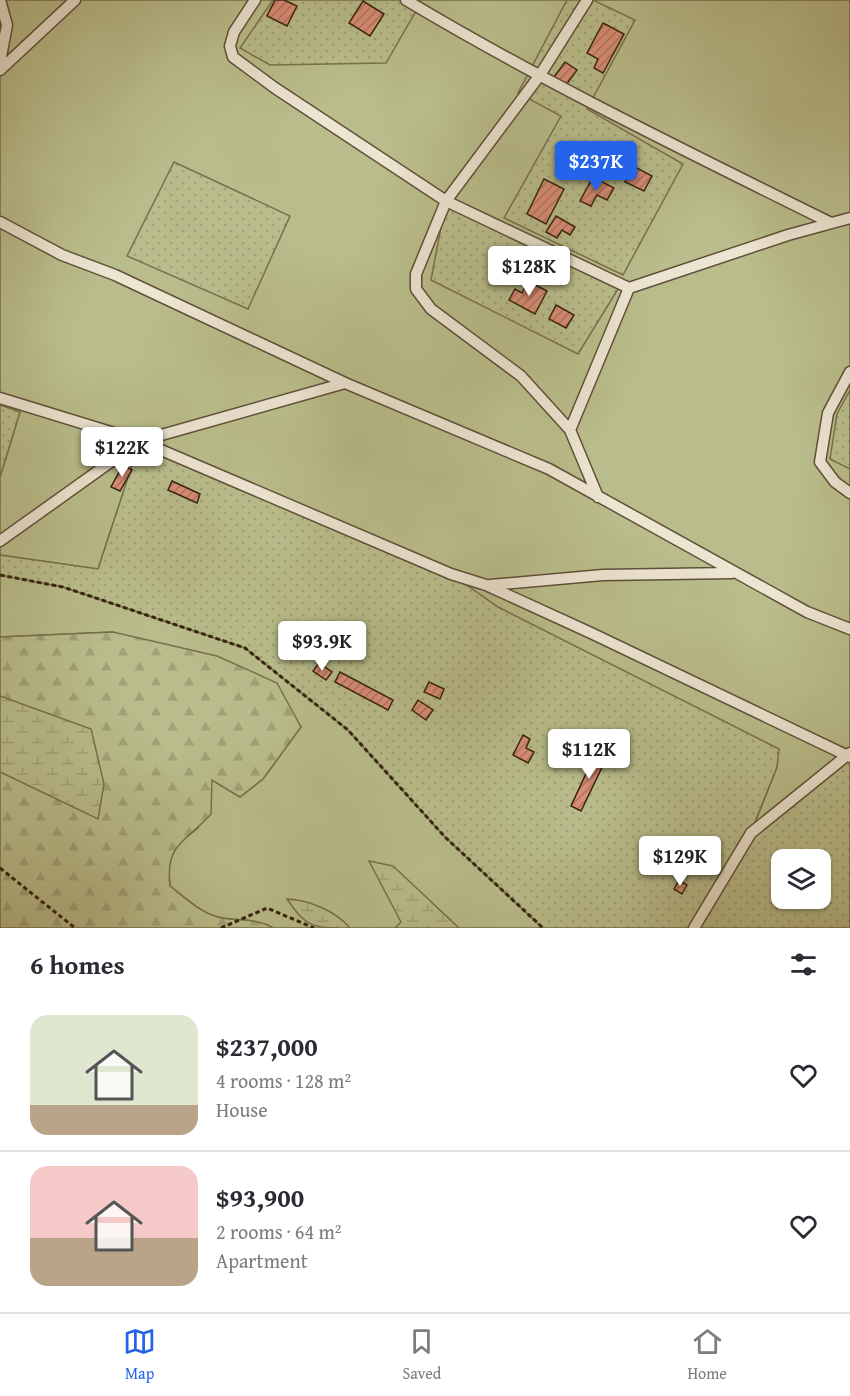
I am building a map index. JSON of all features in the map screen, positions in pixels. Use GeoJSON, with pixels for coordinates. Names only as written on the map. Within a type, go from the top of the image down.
{"type":"FeatureCollection","features":[{"type":"Feature","properties":{"kind":"lane"},"geometry":{"type":"LineString","coordinates":[[0,0],[8,25],[0,62]]}},
{"type":"Feature","properties":{"kind":"lane"},"geometry":{"type":"LineString","coordinates":[[0,70],[75,0]]}},
{"type":"Feature","properties":{"kind":"lane"},"geometry":{"type":"LineString","coordinates":[[255,0],[234,32],[230,46],[233,57],[275,88],[446,201],[629,288],[850,218]]}},
{"type":"Feature","properties":{"kind":"lane"},"geometry":{"type":"LineString","coordinates":[[406,0],[657,137],[831,223]]}},
{"type":"Feature","properties":{"kind":"lane"},"geometry":{"type":"LineString","coordinates":[[586,0],[540,75],[446,201],[416,274],[416,289],[431,309],[521,376],[570,430],[598,497]]}},
{"type":"Feature","properties":{"kind":"lane"},"geometry":{"type":"LineString","coordinates":[[0,222],[62,255],[115,275],[345,383],[549,469],[807,612],[850,629]]}},
{"type":"Feature","properties":{"kind":"lane"},"geometry":{"type":"LineString","coordinates":[[570,430],[629,288]]}},
{"type":"Feature","properties":{"kind":"lane"},"geometry":{"type":"LineString","coordinates":[[850,372],[828,413],[820,462],[835,482],[850,493]]}},
{"type":"Feature","properties":{"kind":"lane"},"geometry":{"type":"LineString","coordinates":[[0,541],[140,441],[345,383]]}},
{"type":"Feature","properties":{"kind":"lane"},"geometry":{"type":"LineString","coordinates":[[0,398],[140,441],[450,574],[486,585],[668,668],[849,755],[751,833],[694,928]]}},
{"type":"Feature","properties":{"kind":"lane"},"geometry":{"type":"LineString","coordinates":[[486,585],[603,575],[734,573]]}},
{"type":"Feature","properties":{"kind":"path"},"geometry":{"type":"LineString","coordinates":[[0,575],[63,587],[245,648],[348,730],[445,837],[543,928]]}},
{"type":"Feature","properties":{"kind":"path"},"geometry":{"type":"LineString","coordinates":[[0,868],[75,928]]}},
{"type":"Feature","properties":{"kind":"path"},"geometry":{"type":"LineString","coordinates":[[221,928],[267,908],[314,928]]}},
{"type":"Feature","properties":{"kind":"green space"},"geometry":{"type":"Polygon","coordinates":[[[0,0],[850,0],[850,757],[751,833],[777,767],[498,607],[450,574],[140,442],[98,569],[0,555],[0,477],[20,412],[0,405],[0,0]]]}},
{"type":"Feature","properties":{"kind":"green space"},"geometry":{"type":"Polygon","coordinates":[[[273,0],[412,0],[420,4],[386,63],[270,65],[240,48],[273,0]]]}},
{"type":"Feature","properties":{"kind":"green space"},"geometry":{"type":"Polygon","coordinates":[[[567,0],[593,0],[635,20],[587,109],[683,164],[623,275],[504,218],[561,116],[518,93],[567,0]]]}},
{"type":"Feature","properties":{"kind":"green space"},"geometry":{"type":"Polygon","coordinates":[[[174,162],[290,216],[248,309],[127,256],[174,162]]]}},
{"type":"Feature","properties":{"kind":"green space"},"geometry":{"type":"Polygon","coordinates":[[[445,206],[618,289],[578,354],[431,280],[445,206]]]}},
{"type":"Feature","properties":{"kind":"green space"},"geometry":{"type":"Polygon","coordinates":[[[850,390],[850,469],[830,459],[837,414],[850,390]]]}},
{"type":"Feature","properties":{"kind":"green space"},"geometry":{"type":"Polygon","coordinates":[[[0,405],[20,412],[0,477],[0,405]]]}},
{"type":"Feature","properties":{"kind":"green space"},"geometry":{"type":"Polygon","coordinates":[[[140,441],[451,574],[498,607],[779,749],[777,767],[751,832],[850,757],[850,928],[543,928],[445,837],[348,730],[245,648],[63,587],[0,575],[0,555],[98,569],[140,441]]]}},
{"type":"Feature","properties":{"kind":"green space"},"geometry":{"type":"Polygon","coordinates":[[[0,575],[63,587],[245,648],[348,730],[445,837],[543,928],[273,928],[259,922],[218,917],[199,908],[170,886],[168,865],[178,844],[198,828],[212,780],[240,797],[263,779],[301,727],[113,632],[0,637],[0,575]]]}},
{"type":"Feature","properties":{"kind":"green space"},"geometry":{"type":"Polygon","coordinates":[[[113,632],[217,656],[277,683],[301,727],[263,779],[240,797],[212,780],[211,814],[179,844],[174,852],[169,872],[170,886],[187,900],[212,915],[259,922],[273,928],[0,928],[0,637],[113,632]]]}},
{"type":"Feature","properties":{"kind":"green space"},"geometry":{"type":"Polygon","coordinates":[[[0,696],[91,729],[104,784],[98,819],[0,772],[0,696]]]}},
{"type":"Feature","properties":{"kind":"green space"},"geometry":{"type":"Polygon","coordinates":[[[369,861],[393,866],[459,928],[395,928],[401,922],[369,861]]]}},
{"type":"Feature","properties":{"kind":"green space"},"geometry":{"type":"Polygon","coordinates":[[[287,899],[322,908],[337,916],[350,928],[327,928],[312,924],[300,916],[287,899]]]}},
{"type":"Feature","properties":{"kind":"building"},"geometry":{"type":"Polygon","coordinates":[[[275,0],[284,0],[297,6],[287,26],[267,16],[275,0]]]}},
{"type":"Feature","properties":{"kind":"building"},"geometry":{"type":"Polygon","coordinates":[[[363,1],[384,14],[370,36],[349,23],[363,1]]]}},
{"type":"Feature","properties":{"kind":"building"},"geometry":{"type":"Polygon","coordinates":[[[603,23],[624,34],[603,73],[594,68],[598,59],[587,53],[603,23]]]}},
{"type":"Feature","properties":{"kind":"building"},"geometry":{"type":"Polygon","coordinates":[[[565,62],[577,70],[566,85],[554,77],[565,62]]]}},
{"type":"Feature","properties":{"kind":"building"},"geometry":{"type":"Polygon","coordinates":[[[633,166],[652,176],[644,191],[625,182],[633,166]]]}},
{"type":"Feature","properties":{"kind":"building"},"geometry":{"type":"Polygon","coordinates":[[[593,177],[614,188],[607,200],[597,195],[591,206],[580,201],[593,177]]]}},
{"type":"Feature","properties":{"kind":"building"},"geometry":{"type":"Polygon","coordinates":[[[544,179],[564,189],[546,224],[527,214],[544,179]]]}},
{"type":"Feature","properties":{"kind":"building"},"geometry":{"type":"Polygon","coordinates":[[[556,216],[575,227],[570,235],[562,230],[557,238],[546,232],[556,216]]]}},
{"type":"Feature","properties":{"kind":"building"},"geometry":{"type":"Polygon","coordinates":[[[528,281],[547,291],[535,314],[509,300],[515,289],[522,293],[528,281]]]}},
{"type":"Feature","properties":{"kind":"building"},"geometry":{"type":"Polygon","coordinates":[[[556,305],[574,315],[566,328],[549,319],[556,305]]]}},
{"type":"Feature","properties":{"kind":"building"},"geometry":{"type":"Polygon","coordinates":[[[123,465],[132,470],[120,491],[111,487],[123,465]]]}},
{"type":"Feature","properties":{"kind":"building"},"geometry":{"type":"Polygon","coordinates":[[[172,481],[200,494],[197,503],[168,490],[172,481]]]}},
{"type":"Feature","properties":{"kind":"building"},"geometry":{"type":"Polygon","coordinates":[[[319,663],[332,672],[326,680],[313,671],[319,663]]]}},
{"type":"Feature","properties":{"kind":"building"},"geometry":{"type":"Polygon","coordinates":[[[340,672],[393,700],[388,710],[335,682],[340,672]]]}},
{"type":"Feature","properties":{"kind":"building"},"geometry":{"type":"Polygon","coordinates":[[[429,682],[444,689],[440,699],[424,692],[429,682]]]}},
{"type":"Feature","properties":{"kind":"building"},"geometry":{"type":"Polygon","coordinates":[[[418,700],[433,710],[426,720],[412,710],[418,700]]]}},
{"type":"Feature","properties":{"kind":"building"},"geometry":{"type":"Polygon","coordinates":[[[523,735],[530,739],[526,748],[534,752],[528,763],[513,755],[523,735]]]}},
{"type":"Feature","properties":{"kind":"building"},"geometry":{"type":"Polygon","coordinates":[[[597,750],[608,755],[581,811],[571,806],[597,750]]]}},
{"type":"Feature","properties":{"kind":"building"},"geometry":{"type":"Polygon","coordinates":[[[679,880],[687,885],[682,894],[674,889],[679,880]]]}}]}
